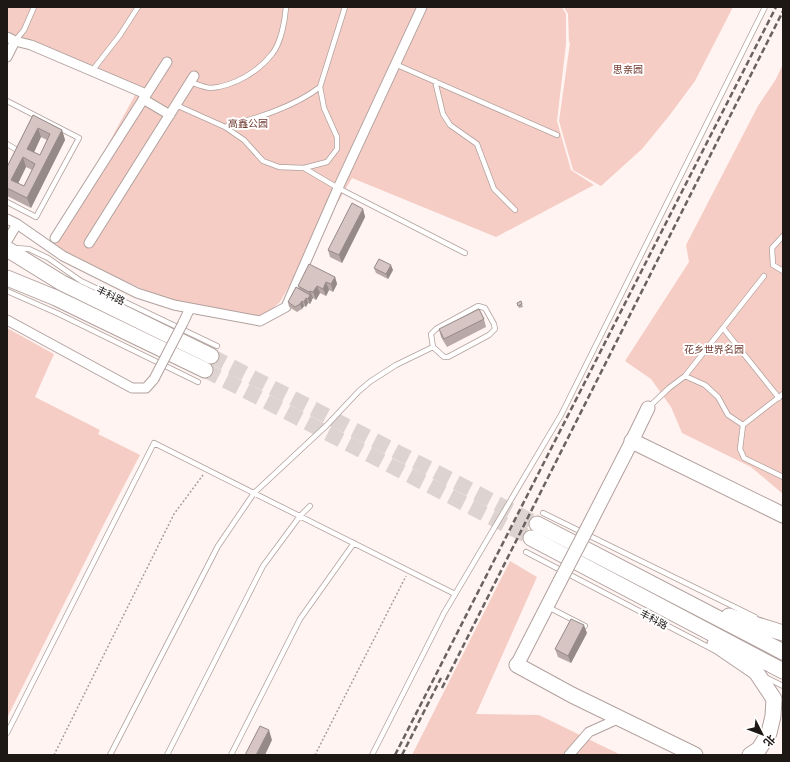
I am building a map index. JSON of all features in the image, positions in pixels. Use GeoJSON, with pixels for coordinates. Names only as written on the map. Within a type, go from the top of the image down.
{"type":"FeatureCollection","features":[{"type":"Feature","properties":{"kind":"main road","name":"丰科路"},"geometry":{"type":"LineString","coordinates":[[7,248],[62,283],[214,351]]}},
{"type":"Feature","properties":{"kind":"main road"},"geometry":{"type":"LineString","coordinates":[[7,278],[56,298],[202,376]]}},
{"type":"Feature","properties":{"kind":"main road"},"geometry":{"type":"LineString","coordinates":[[632,441],[783,515]]}},
{"type":"Feature","properties":{"kind":"main road"},"geometry":{"type":"LineString","coordinates":[[540,518],[688,603],[783,652]]}},
{"type":"Feature","properties":{"kind":"main road","name":"丰科路"},"geometry":{"type":"LineString","coordinates":[[528,545],[678,615],[783,671]]}},
{"type":"Feature","properties":{"kind":"main road"},"geometry":{"type":"LineString","coordinates":[[688,603],[783,632]]}},
{"type":"Feature","properties":{"kind":"main road"},"geometry":{"type":"LineString","coordinates":[[678,615],[712,642],[756,672],[774,699],[773,716],[769,733],[759,749],[750,755]]}},
{"type":"Feature","properties":{"kind":"main road"},"geometry":{"type":"LineString","coordinates":[[517,665],[695,755]]}},
{"type":"Feature","properties":{"kind":"street"},"geometry":{"type":"LineString","coordinates":[[7,219],[17,224],[62,256],[138,293],[174,305],[260,321],[286,307],[338,188],[422,7]]}},
{"type":"Feature","properties":{"kind":"street"},"geometry":{"type":"LineString","coordinates":[[7,57],[11,39],[31,44],[92,71],[145,97],[170,115]]}},
{"type":"Feature","properties":{"kind":"street"},"geometry":{"type":"LineString","coordinates":[[55,238],[167,62]]}},
{"type":"Feature","properties":{"kind":"street"},"geometry":{"type":"LineString","coordinates":[[89,243],[192,79]]}},
{"type":"Feature","properties":{"kind":"street"},"geometry":{"type":"LineString","coordinates":[[7,241],[17,224]]}},
{"type":"Feature","properties":{"kind":"street"},"geometry":{"type":"LineString","coordinates":[[7,320],[132,388],[146,388],[154,379],[190,308]]}},
{"type":"Feature","properties":{"kind":"street"},"geometry":{"type":"LineString","coordinates":[[517,665],[648,408]]}},
{"type":"Feature","properties":{"kind":"street"},"geometry":{"type":"LineString","coordinates":[[569,755],[589,732],[620,718]]}},
{"type":"Feature","properties":{"kind":"lane"},"geometry":{"type":"LineString","coordinates":[[11,39],[24,30],[34,7]]}},
{"type":"Feature","properties":{"kind":"lane"},"geometry":{"type":"LineString","coordinates":[[92,71],[120,35],[138,7]]}},
{"type":"Feature","properties":{"kind":"lane"},"geometry":{"type":"LineString","coordinates":[[192,79],[210,88],[229,84],[250,75],[273,54],[284,27],[286,7]]}},
{"type":"Feature","properties":{"kind":"lane"},"geometry":{"type":"LineString","coordinates":[[176,105],[225,128],[244,140],[263,161],[279,167],[304,168],[327,162],[337,149],[336,137],[324,108],[320,87],[345,7]]}},
{"type":"Feature","properties":{"kind":"lane"},"geometry":{"type":"LineString","coordinates":[[372,755],[444,613],[561,415],[765,7]]}},
{"type":"Feature","properties":{"kind":"lane"},"geometry":{"type":"LineString","coordinates":[[395,64],[556,135]]}},
{"type":"Feature","properties":{"kind":"lane"},"geometry":{"type":"LineString","coordinates":[[435,81],[443,114],[450,124],[477,144],[494,189],[515,210]]}},
{"type":"Feature","properties":{"kind":"lane"},"geometry":{"type":"LineString","coordinates":[[225,128],[257,118],[309,96],[320,87]]}},
{"type":"Feature","properties":{"kind":"lane"},"geometry":{"type":"LineString","coordinates":[[7,101],[8,100],[79,138],[36,217],[7,202]]}},
{"type":"Feature","properties":{"kind":"lane"},"geometry":{"type":"LineString","coordinates":[[31,122],[35,115]]}},
{"type":"Feature","properties":{"kind":"lane"},"geometry":{"type":"LineString","coordinates":[[7,144],[16,152],[21,143]]}},
{"type":"Feature","properties":{"kind":"lane"},"geometry":{"type":"LineString","coordinates":[[304,168],[338,188],[465,253]]}},
{"type":"Feature","properties":{"kind":"lane"},"geometry":{"type":"LineString","coordinates":[[783,236],[772,248],[773,265],[783,271]]}},
{"type":"Feature","properties":{"kind":"lane"},"geometry":{"type":"LineString","coordinates":[[648,408],[668,388],[685,376],[764,276]]}},
{"type":"Feature","properties":{"kind":"lane"},"geometry":{"type":"LineString","coordinates":[[7,291],[202,376]]}},
{"type":"Feature","properties":{"kind":"lane"},"geometry":{"type":"LineString","coordinates":[[478,306],[485,308],[494,324],[495,330],[489,335],[448,357],[444,357],[433,347],[432,334],[436,330],[478,306]]}},
{"type":"Feature","properties":{"kind":"lane"},"geometry":{"type":"LineString","coordinates":[[723,328],[778,398]]}},
{"type":"Feature","properties":{"kind":"lane"},"geometry":{"type":"LineString","coordinates":[[110,755],[218,546],[254,493],[327,425],[359,391],[371,381],[396,365],[433,347]]}},
{"type":"Feature","properties":{"kind":"lane"},"geometry":{"type":"LineString","coordinates":[[685,376],[705,385],[718,397],[728,415],[743,425]]}},
{"type":"Feature","properties":{"kind":"lane"},"geometry":{"type":"LineString","coordinates":[[783,394],[743,425],[740,449],[744,458],[783,476]]}},
{"type":"Feature","properties":{"kind":"lane"},"geometry":{"type":"LineString","coordinates":[[7,733],[154,443],[455,594]]}},
{"type":"Feature","properties":{"kind":"lane"},"geometry":{"type":"LineString","coordinates":[[167,755],[263,566],[300,516],[310,506]]}},
{"type":"Feature","properties":{"kind":"lane"},"geometry":{"type":"LineString","coordinates":[[540,518],[783,632]]}},
{"type":"Feature","properties":{"kind":"lane"},"geometry":{"type":"LineString","coordinates":[[231,755],[300,620],[354,543]]}},
{"type":"Feature","properties":{"kind":"lane","name":"丰科路"},"geometry":{"type":"LineString","coordinates":[[528,545],[783,686]]}},
{"type":"Feature","properties":{"kind":"lane"},"geometry":{"type":"LineString","coordinates":[[547,607],[585,626]]}},
{"type":"Feature","properties":{"kind":"path"},"geometry":{"type":"LineString","coordinates":[[54,755],[174,514],[207,469]]}},
{"type":"Feature","properties":{"kind":"path"},"geometry":{"type":"LineString","coordinates":[[315,755],[409,570]]}},
{"type":"Feature","properties":{"kind":"green space","name":"高鑫公园"},"geometry":{"type":"Polygon","coordinates":[[[7,7],[562,7],[566,14],[566,44],[557,121],[571,170],[594,185],[496,237],[352,178],[280,302],[263,317],[167,300],[76,259],[49,242],[92,174],[136,93],[7,40],[7,7]]]}},
{"type":"Feature","properties":{"kind":"green space","name":"思亲园"},"geometry":{"type":"Polygon","coordinates":[[[564,7],[733,7],[695,81],[642,149],[601,186],[573,170],[559,121],[570,43],[568,14],[564,7]]]}},
{"type":"Feature","properties":{"kind":"green space","name":"花乡世界名园"},"geometry":{"type":"Polygon","coordinates":[[[783,64],[783,494],[751,467],[682,433],[671,407],[651,379],[625,361],[689,262],[686,245],[758,106],[776,79],[783,64]]]}},
{"type":"Feature","properties":{"kind":"green space"},"geometry":{"type":"Polygon","coordinates":[[[7,328],[54,354],[35,397],[100,430],[98,434],[140,455],[7,718],[7,328]]]}},
{"type":"Feature","properties":{"kind":"green space"},"geometry":{"type":"Polygon","coordinates":[[[510,561],[537,577],[476,714],[539,715],[621,755],[412,755],[510,561]]]}},
{"type":"Feature","properties":{"kind":"building"},"geometry":{"type":"Polygon","coordinates":[[[33,115],[62,130],[27,198],[7,188],[7,167],[33,115]],[[38,128],[27,149],[40,155],[50,134],[38,128]],[[23,157],[11,180],[24,186],[35,164],[23,157]]]}},
{"type":"Feature","properties":{"kind":"building"},"geometry":{"type":"Polygon","coordinates":[[[352,203],[363,209],[339,255],[328,250],[352,203]]]}},
{"type":"Feature","properties":{"kind":"building"},"geometry":{"type":"Polygon","coordinates":[[[379,259],[391,265],[386,274],[374,268],[379,259]]]}},
{"type":"Feature","properties":{"kind":"building"},"geometry":{"type":"Polygon","coordinates":[[[309,264],[335,277],[331,284],[326,282],[323,289],[317,286],[313,292],[309,292],[298,286],[309,264]]]}},
{"type":"Feature","properties":{"kind":"building"},"geometry":{"type":"Polygon","coordinates":[[[296,287],[310,295],[308,299],[306,298],[304,302],[302,301],[295,307],[288,302],[296,287]]]}},
{"type":"Feature","properties":{"kind":"building"},"geometry":{"type":"Polygon","coordinates":[[[521,301],[522,304],[518,306],[517,303],[521,301]]]}},
{"type":"Feature","properties":{"kind":"building"},"geometry":{"type":"Polygon","coordinates":[[[479,309],[484,319],[444,339],[439,329],[479,309]]]}},
{"type":"Feature","properties":{"kind":"building"},"geometry":{"type":"Polygon","coordinates":[[[571,619],[584,625],[568,656],[555,649],[571,619]]]}},
{"type":"Feature","properties":{"kind":"building"},"geometry":{"type":"Polygon","coordinates":[[[260,726],[269,730],[256,755],[245,755],[260,726]]]}},
{"type":"Feature","properties":{"kind":"tunnel"},"geometry":{"type":"LineString","coordinates":[[211,356],[537,524]]}},
{"type":"Feature","properties":{"kind":"tunnel"},"geometry":{"type":"LineString","coordinates":[[205,370],[531,538]]}},
{"type":"Feature","properties":{"kind":"railway"},"geometry":{"type":"LineString","coordinates":[[395,755],[776,7]]}},
{"type":"Feature","properties":{"kind":"railway"},"geometry":{"type":"LineString","coordinates":[[442,688],[783,11]]}},
{"type":"Feature","properties":{"kind":"railway"},"geometry":{"type":"LineString","coordinates":[[402,755],[441,678]]}}]}
